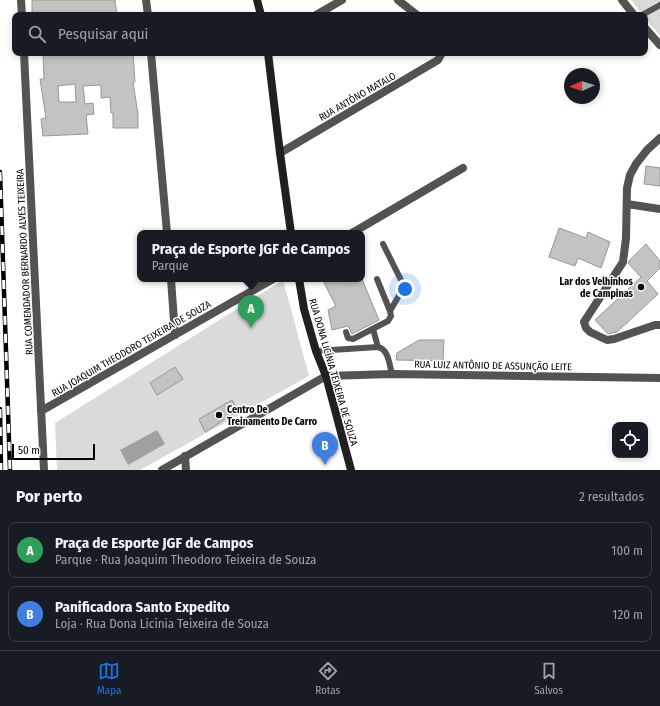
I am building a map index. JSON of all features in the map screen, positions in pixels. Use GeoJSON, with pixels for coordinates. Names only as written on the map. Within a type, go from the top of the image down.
{"type":"FeatureCollection","features":[{"type":"Feature","properties":{"kind":"main road"},"geometry":{"type":"LineString","coordinates":[[257,0],[259,12]]}},
{"type":"Feature","properties":{"kind":"main road"},"geometry":{"type":"LineString","coordinates":[[268,56],[291,230]]}},
{"type":"Feature","properties":{"kind":"main road","name":"RUA DONA LICÍNIA TEIXEIRA DE SOUZA"},"geometry":{"type":"LineString","coordinates":[[300,282],[304,309],[316,351],[326,376],[351,470]]}},
{"type":"Feature","properties":{"kind":"street"},"geometry":{"type":"LineString","coordinates":[[21,0],[22,12]]}},
{"type":"Feature","properties":{"kind":"street"},"geometry":{"type":"LineString","coordinates":[[146,0],[148,12]]}},
{"type":"Feature","properties":{"kind":"street"},"geometry":{"type":"LineString","coordinates":[[321,12],[342,0]]}},
{"type":"Feature","properties":{"kind":"street"},"geometry":{"type":"LineString","coordinates":[[398,0],[413,12]]}},
{"type":"Feature","properties":{"kind":"street"},"geometry":{"type":"LineString","coordinates":[[622,0],[632,12]]}},
{"type":"Feature","properties":{"kind":"street"},"geometry":{"type":"LineString","coordinates":[[648,31],[660,45]]}},
{"type":"Feature","properties":{"kind":"street","name":"RUA COMENDADOR BERNARDO ALVES TEIXEIRA"},"geometry":{"type":"LineString","coordinates":[[24,56],[44,470]]}},
{"type":"Feature","properties":{"kind":"street"},"geometry":{"type":"LineString","coordinates":[[151,56],[167,230]]}},
{"type":"Feature","properties":{"kind":"street","name":"RUA ANTÔNO MATALO"},"geometry":{"type":"LineString","coordinates":[[280,153],[438,60],[440,56]]}},
{"type":"Feature","properties":{"kind":"street"},"geometry":{"type":"LineString","coordinates":[[660,138],[647,150],[636,164],[630,175],[627,188],[626,238],[623,262],[584,322],[586,328],[590,332],[607,340],[655,325],[660,325]]}},
{"type":"Feature","properties":{"kind":"street"},"geometry":{"type":"LineString","coordinates":[[357,230],[463,168]]}},
{"type":"Feature","properties":{"kind":"street"},"geometry":{"type":"LineString","coordinates":[[627,204],[660,209]]}},
{"type":"Feature","properties":{"kind":"street"},"geometry":{"type":"LineString","coordinates":[[171,282],[175,335]]}},
{"type":"Feature","properties":{"kind":"street","name":"RUA JOAQUIM THEODORO TEIXEIRA DE SOUZA"},"geometry":{"type":"LineString","coordinates":[[41,411],[267,282]]}},
{"type":"Feature","properties":{"kind":"street","name":"RUA LUIZ ANTÔNIO DE ASSUNÇÃO LEITE"},"geometry":{"type":"LineString","coordinates":[[326,376],[392,374],[660,378]]}},
{"type":"Feature","properties":{"kind":"street"},"geometry":{"type":"LineString","coordinates":[[162,470],[326,376]]}},
{"type":"Feature","properties":{"kind":"street"},"geometry":{"type":"LineString","coordinates":[[186,456],[186,470]]}},
{"type":"Feature","properties":{"kind":"lane"},"geometry":{"type":"LineString","coordinates":[[647,12],[660,5]]}},
{"type":"Feature","properties":{"kind":"lane"},"geometry":{"type":"LineString","coordinates":[[383,244],[402,282],[401,292],[390,311]]}},
{"type":"Feature","properties":{"kind":"lane"},"geometry":{"type":"LineString","coordinates":[[346,332],[348,338],[353,339],[388,322],[391,316],[390,311],[377,278]]}},
{"type":"Feature","properties":{"kind":"lane"},"geometry":{"type":"LineString","coordinates":[[374,329],[378,347]]}},
{"type":"Feature","properties":{"kind":"lane"},"geometry":{"type":"LineString","coordinates":[[316,351],[382,348],[387,354],[392,374]]}},
{"type":"Feature","properties":{"kind":"shaded area"},"geometry":{"type":"Polygon","coordinates":[[[631,0],[660,0],[660,36],[648,22],[648,12],[641,12],[631,0]]]}},
{"type":"Feature","properties":{"kind":"shaded area"},"geometry":{"type":"Polygon","coordinates":[[[280,282],[284,282],[309,376],[140,470],[57,470],[55,423],[280,282]]]}},
{"type":"Feature","properties":{"kind":"shaded area"},"geometry":{"type":"Polygon","coordinates":[[[157,430],[165,444],[128,465],[120,450],[157,430]]]}},
{"type":"Feature","properties":{"kind":"building"},"geometry":{"type":"Polygon","coordinates":[[[32,0],[115,0],[117,12],[40,12],[32,12],[32,0]]]}},
{"type":"Feature","properties":{"kind":"building"},"geometry":{"type":"Polygon","coordinates":[[[43,56],[133,56],[135,82],[133,82],[138,114],[138,128],[113,128],[113,113],[111,113],[110,97],[101,98],[101,85],[83,86],[85,104],[93,103],[94,114],[86,115],[88,134],[43,136],[41,119],[46,118],[40,79],[44,79],[43,56]],[[75,84],[58,86],[59,102],[76,102],[75,84]]]}},
{"type":"Feature","properties":{"kind":"building"},"geometry":{"type":"Polygon","coordinates":[[[646,166],[660,168],[660,186],[644,184],[646,166]]]}},
{"type":"Feature","properties":{"kind":"building"},"geometry":{"type":"Polygon","coordinates":[[[559,228],[586,238],[588,232],[610,242],[601,268],[578,258],[575,266],[549,257],[559,228]]]}},
{"type":"Feature","properties":{"kind":"building","name":"Lar dos Velhinhos de Campinas"},"geometry":{"type":"Polygon","coordinates":[[[646,244],[660,261],[660,268],[647,281],[658,294],[617,332],[608,334],[595,320],[641,277],[628,263],[646,244]]]}},
{"type":"Feature","properties":{"kind":"building"},"geometry":{"type":"Polygon","coordinates":[[[324,282],[363,282],[379,320],[352,334],[348,326],[332,330],[328,310],[336,306],[324,282]]]}},
{"type":"Feature","properties":{"kind":"building"},"geometry":{"type":"Polygon","coordinates":[[[419,340],[444,340],[443,361],[396,360],[397,353],[419,340]]]}},
{"type":"Feature","properties":{"kind":"building"},"geometry":{"type":"Polygon","coordinates":[[[175,367],[183,379],[157,395],[150,383],[175,367]]]}},
{"type":"Feature","properties":{"kind":"building","name":"Centro De Treinamento De Carro"},"geometry":{"type":"Polygon","coordinates":[[[232,400],[238,411],[205,432],[199,419],[232,400]]]}},
{"type":"Feature","properties":{"kind":"railway"},"geometry":{"type":"LineString","coordinates":[[0,172],[10,470]]}},
{"type":"Feature","properties":{"kind":"railway"},"geometry":{"type":"LineString","coordinates":[[0,409],[1,470]]}},
{"type":"Feature","properties":{"kind":"place","name":"Lar dos Velhinhos de Campinas"},"geometry":{"type":"Point","coordinates":[641,287]}},
{"type":"Feature","properties":{"kind":"place","name":"Praça de Esporte JGF de Campos"},"geometry":{"type":"Point","coordinates":[251,328]}},
{"type":"Feature","properties":{"kind":"place","name":"Centro De Treinamento De Carro"},"geometry":{"type":"Point","coordinates":[219,415]}},
{"type":"Feature","properties":{"kind":"place","name":"Panificadora Santo Expedito"},"geometry":{"type":"Point","coordinates":[325,465]}}]}
